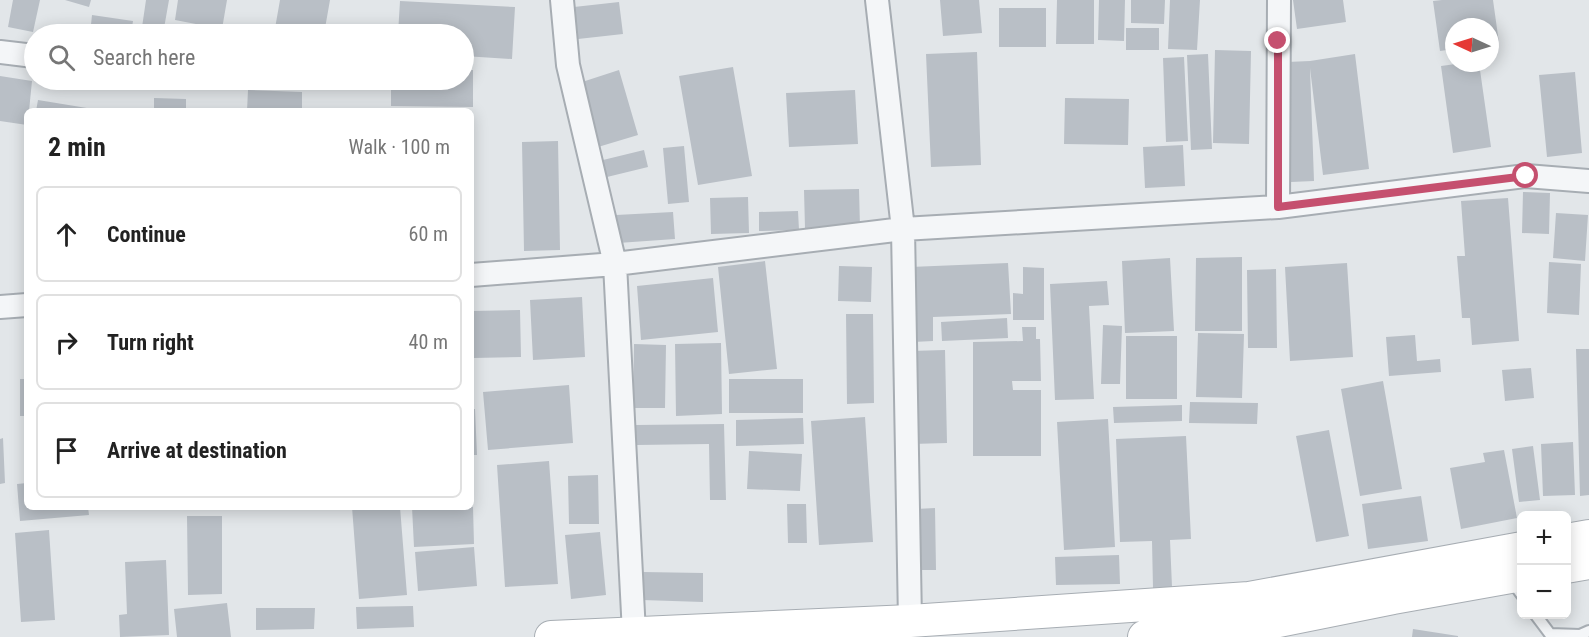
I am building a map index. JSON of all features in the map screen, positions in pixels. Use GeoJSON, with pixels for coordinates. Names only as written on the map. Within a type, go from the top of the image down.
{"type":"FeatureCollection","features":[{"type":"Feature","properties":{"kind":"main road"},"geometry":{"type":"LineString","coordinates":[[1571,539],[1589,536]]}},
{"type":"Feature","properties":{"kind":"main road"},"geometry":{"type":"LineString","coordinates":[[551,637],[910,621],[1249,598],[1517,549]]}},
{"type":"Feature","properties":{"kind":"main road"},"geometry":{"type":"LineString","coordinates":[[1571,566],[1589,563]]}},
{"type":"Feature","properties":{"kind":"main road"},"geometry":{"type":"LineString","coordinates":[[1144,637],[1259,626],[1393,598],[1517,582]]}},
{"type":"Feature","properties":{"kind":"street"},"geometry":{"type":"LineString","coordinates":[[562,0],[568,65],[615,264],[634,633]]}},
{"type":"Feature","properties":{"kind":"street"},"geometry":{"type":"LineString","coordinates":[[877,0],[903,229],[910,621]]}},
{"type":"Feature","properties":{"kind":"street"},"geometry":{"type":"LineString","coordinates":[[1278,207],[1279,0]]}},
{"type":"Feature","properties":{"kind":"street"},"geometry":{"type":"LineString","coordinates":[[0,52],[24,55]]}},
{"type":"Feature","properties":{"kind":"street"},"geometry":{"type":"LineString","coordinates":[[474,275],[615,264],[903,229],[1278,207],[1526,176],[1589,181]]}},
{"type":"Feature","properties":{"kind":"street"},"geometry":{"type":"LineString","coordinates":[[0,307],[24,305]]}},
{"type":"Feature","properties":{"kind":"lane"},"geometry":{"type":"LineString","coordinates":[[1538,619],[1550,634],[1580,635],[1589,631]]}},
{"type":"Feature","properties":{"kind":"building"},"geometry":{"type":"Polygon","coordinates":[[[13,0],[40,0],[35,24],[24,24],[24,30],[8,27],[13,0]]]}},
{"type":"Feature","properties":{"kind":"building"},"geometry":{"type":"Polygon","coordinates":[[[65,0],[91,0],[89,7],[65,0]]]}},
{"type":"Feature","properties":{"kind":"building"},"geometry":{"type":"Polygon","coordinates":[[[146,0],[169,0],[165,24],[142,24],[146,0]]]}},
{"type":"Feature","properties":{"kind":"building"},"geometry":{"type":"Polygon","coordinates":[[[178,0],[227,0],[223,24],[196,24],[175,20],[178,0]]]}},
{"type":"Feature","properties":{"kind":"building"},"geometry":{"type":"Polygon","coordinates":[[[280,0],[330,0],[326,24],[276,24],[280,0]]]}},
{"type":"Feature","properties":{"kind":"building"},"geometry":{"type":"Polygon","coordinates":[[[940,0],[979,0],[982,33],[943,36],[940,0]]]}},
{"type":"Feature","properties":{"kind":"building"},"geometry":{"type":"Polygon","coordinates":[[[1057,0],[1094,0],[1094,44],[1056,44],[1057,0]]]}},
{"type":"Feature","properties":{"kind":"building"},"geometry":{"type":"Polygon","coordinates":[[[1099,0],[1125,0],[1124,41],[1098,40],[1099,0]]]}},
{"type":"Feature","properties":{"kind":"building"},"geometry":{"type":"Polygon","coordinates":[[[1131,0],[1165,0],[1164,24],[1131,23],[1131,0]]]}},
{"type":"Feature","properties":{"kind":"building"},"geometry":{"type":"Polygon","coordinates":[[[1170,0],[1200,0],[1197,50],[1168,49],[1170,0]]]}},
{"type":"Feature","properties":{"kind":"building"},"geometry":{"type":"Polygon","coordinates":[[[1293,0],[1343,0],[1346,22],[1297,29],[1293,0]]]}},
{"type":"Feature","properties":{"kind":"building"},"geometry":{"type":"Polygon","coordinates":[[[1493,0],[1496,18],[1445,18],[1445,50],[1440,51],[1433,1],[1493,0]]]}},
{"type":"Feature","properties":{"kind":"building"},"geometry":{"type":"Polygon","coordinates":[[[400,1],[515,7],[512,59],[474,57],[474,24],[399,24],[400,1]]]}},
{"type":"Feature","properties":{"kind":"building"},"geometry":{"type":"Polygon","coordinates":[[[619,2],[623,34],[569,40],[565,8],[619,2]]]}},
{"type":"Feature","properties":{"kind":"building"},"geometry":{"type":"Polygon","coordinates":[[[999,8],[1046,8],[1046,47],[999,47],[999,8]]]}},
{"type":"Feature","properties":{"kind":"building"},"geometry":{"type":"Polygon","coordinates":[[[92,15],[133,21],[133,24],[91,24],[92,15]]]}},
{"type":"Feature","properties":{"kind":"building"},"geometry":{"type":"Polygon","coordinates":[[[1126,28],[1159,28],[1159,50],[1126,50],[1126,28]]]}},
{"type":"Feature","properties":{"kind":"building"},"geometry":{"type":"Polygon","coordinates":[[[1215,50],[1251,51],[1249,144],[1213,143],[1215,50]]]}},
{"type":"Feature","properties":{"kind":"building"},"geometry":{"type":"Polygon","coordinates":[[[977,52],[981,165],[931,167],[926,54],[977,52]]]}},
{"type":"Feature","properties":{"kind":"building"},"geometry":{"type":"Polygon","coordinates":[[[1208,54],[1212,149],[1191,150],[1187,55],[1208,54]]]}},
{"type":"Feature","properties":{"kind":"building"},"geometry":{"type":"Polygon","coordinates":[[[1355,54],[1369,169],[1323,175],[1310,68],[1314,181],[1291,182],[1287,62],[1355,54]]]}},
{"type":"Feature","properties":{"kind":"building"},"geometry":{"type":"Polygon","coordinates":[[[1184,57],[1188,141],[1166,142],[1163,58],[1184,57]]]}},
{"type":"Feature","properties":{"kind":"building"},"geometry":{"type":"Polygon","coordinates":[[[1445,65],[1445,72],[1480,72],[1491,147],[1453,153],[1441,66],[1445,65]]]}},
{"type":"Feature","properties":{"kind":"building"},"geometry":{"type":"Polygon","coordinates":[[[733,67],[752,176],[698,185],[679,76],[733,67]]]}},
{"type":"Feature","properties":{"kind":"building"},"geometry":{"type":"Polygon","coordinates":[[[619,70],[638,135],[598,147],[579,83],[619,70]]]}},
{"type":"Feature","properties":{"kind":"building"},"geometry":{"type":"Polygon","coordinates":[[[1575,72],[1582,153],[1547,157],[1539,75],[1575,72]]]}},
{"type":"Feature","properties":{"kind":"building"},"geometry":{"type":"Polygon","coordinates":[[[0,76],[24,80],[24,90],[31,90],[29,108],[24,108],[24,125],[0,121],[0,76]]]}},
{"type":"Feature","properties":{"kind":"building"},"geometry":{"type":"Polygon","coordinates":[[[248,90],[302,92],[302,108],[247,108],[248,90]]]}},
{"type":"Feature","properties":{"kind":"building"},"geometry":{"type":"Polygon","coordinates":[[[391,90],[473,90],[473,107],[391,106],[391,90]]]}},
{"type":"Feature","properties":{"kind":"building"},"geometry":{"type":"Polygon","coordinates":[[[855,90],[858,144],[789,147],[786,93],[855,90]]]}},
{"type":"Feature","properties":{"kind":"building"},"geometry":{"type":"Polygon","coordinates":[[[154,98],[186,99],[186,108],[154,108],[154,98]]]}},
{"type":"Feature","properties":{"kind":"building"},"geometry":{"type":"Polygon","coordinates":[[[1065,98],[1129,99],[1128,145],[1064,144],[1065,98]]]}},
{"type":"Feature","properties":{"kind":"building"},"geometry":{"type":"Polygon","coordinates":[[[38,100],[87,108],[37,108],[38,100]]]}},
{"type":"Feature","properties":{"kind":"building"},"geometry":{"type":"Polygon","coordinates":[[[558,141],[560,250],[524,251],[522,142],[558,141]]]}},
{"type":"Feature","properties":{"kind":"building"},"geometry":{"type":"Polygon","coordinates":[[[1183,145],[1185,186],[1145,188],[1143,147],[1183,145]]]}},
{"type":"Feature","properties":{"kind":"building"},"geometry":{"type":"Polygon","coordinates":[[[684,146],[689,202],[668,204],[663,148],[684,146]]]}},
{"type":"Feature","properties":{"kind":"building"},"geometry":{"type":"Polygon","coordinates":[[[644,150],[648,167],[607,177],[603,160],[644,150]]]}},
{"type":"Feature","properties":{"kind":"building"},"geometry":{"type":"Polygon","coordinates":[[[859,189],[860,227],[805,228],[804,190],[859,189]]]}},
{"type":"Feature","properties":{"kind":"building"},"geometry":{"type":"Polygon","coordinates":[[[1523,192],[1550,193],[1549,234],[1522,233],[1523,192]]]}},
{"type":"Feature","properties":{"kind":"building"},"geometry":{"type":"Polygon","coordinates":[[[748,197],[749,233],[711,234],[710,198],[748,197]]]}},
{"type":"Feature","properties":{"kind":"building"},"geometry":{"type":"Polygon","coordinates":[[[1508,198],[1519,341],[1472,345],[1470,318],[1462,318],[1457,256],[1465,256],[1461,201],[1508,198]]]}},
{"type":"Feature","properties":{"kind":"building"},"geometry":{"type":"Polygon","coordinates":[[[798,211],[799,230],[759,231],[759,212],[798,211]]]}},
{"type":"Feature","properties":{"kind":"building"},"geometry":{"type":"Polygon","coordinates":[[[673,212],[675,239],[618,243],[616,215],[673,212]]]}},
{"type":"Feature","properties":{"kind":"building"},"geometry":{"type":"Polygon","coordinates":[[[1556,213],[1588,215],[1585,261],[1553,258],[1556,213]]]}},
{"type":"Feature","properties":{"kind":"building"},"geometry":{"type":"Polygon","coordinates":[[[1242,257],[1242,331],[1195,331],[1196,258],[1242,257]]]}},
{"type":"Feature","properties":{"kind":"building"},"geometry":{"type":"Polygon","coordinates":[[[1170,258],[1174,331],[1125,333],[1122,261],[1170,258]]]}},
{"type":"Feature","properties":{"kind":"building"},"geometry":{"type":"Polygon","coordinates":[[[765,261],[777,369],[729,374],[718,267],[765,261]]]}},
{"type":"Feature","properties":{"kind":"building"},"geometry":{"type":"Polygon","coordinates":[[[1549,262],[1581,264],[1579,315],[1547,313],[1549,262]]]}},
{"type":"Feature","properties":{"kind":"building"},"geometry":{"type":"Polygon","coordinates":[[[1008,263],[1011,314],[933,317],[933,341],[913,342],[910,267],[1008,263]]]}},
{"type":"Feature","properties":{"kind":"building"},"geometry":{"type":"Polygon","coordinates":[[[1347,263],[1353,357],[1290,361],[1285,267],[1347,263]]]}},
{"type":"Feature","properties":{"kind":"building"},"geometry":{"type":"Polygon","coordinates":[[[839,266],[872,267],[871,302],[838,301],[839,266]]]}},
{"type":"Feature","properties":{"kind":"building"},"geometry":{"type":"Polygon","coordinates":[[[1023,267],[1044,268],[1044,320],[1013,320],[1013,293],[1023,294],[1023,267]]]}},
{"type":"Feature","properties":{"kind":"building"},"geometry":{"type":"Polygon","coordinates":[[[1276,269],[1277,348],[1248,348],[1247,270],[1276,269]]]}},
{"type":"Feature","properties":{"kind":"building"},"geometry":{"type":"Polygon","coordinates":[[[713,278],[718,332],[641,340],[637,286],[713,278]]]}},
{"type":"Feature","properties":{"kind":"building"},"geometry":{"type":"Polygon","coordinates":[[[1107,281],[1109,305],[1089,306],[1094,399],[1055,400],[1050,284],[1107,281]]]}},
{"type":"Feature","properties":{"kind":"building"},"geometry":{"type":"Polygon","coordinates":[[[582,297],[585,357],[533,360],[530,300],[582,297]]]}},
{"type":"Feature","properties":{"kind":"building"},"geometry":{"type":"Polygon","coordinates":[[[520,310],[521,357],[474,358],[474,311],[520,310]]]}},
{"type":"Feature","properties":{"kind":"building"},"geometry":{"type":"Polygon","coordinates":[[[846,314],[873,314],[874,403],[847,404],[846,314]]]}},
{"type":"Feature","properties":{"kind":"building"},"geometry":{"type":"Polygon","coordinates":[[[1007,318],[1008,338],[942,341],[941,322],[1007,318]]]}},
{"type":"Feature","properties":{"kind":"building"},"geometry":{"type":"Polygon","coordinates":[[[1103,325],[1122,326],[1120,384],[1101,384],[1103,325]]]}},
{"type":"Feature","properties":{"kind":"building"},"geometry":{"type":"Polygon","coordinates":[[[1022,327],[1036,327],[1036,339],[1040,339],[1041,381],[1012,381],[1013,390],[1041,390],[1041,456],[973,456],[973,342],[1023,341],[1022,327]]]}},
{"type":"Feature","properties":{"kind":"building"},"geometry":{"type":"Polygon","coordinates":[[[1198,333],[1244,334],[1242,398],[1196,397],[1198,333]]]}},
{"type":"Feature","properties":{"kind":"building"},"geometry":{"type":"Polygon","coordinates":[[[1415,335],[1417,361],[1440,359],[1441,372],[1389,376],[1386,337],[1415,335]]]}},
{"type":"Feature","properties":{"kind":"building"},"geometry":{"type":"Polygon","coordinates":[[[1126,336],[1177,336],[1177,399],[1126,399],[1126,336]]]}},
{"type":"Feature","properties":{"kind":"building"},"geometry":{"type":"Polygon","coordinates":[[[721,343],[722,414],[676,416],[675,344],[721,343]]]}},
{"type":"Feature","properties":{"kind":"building"},"geometry":{"type":"Polygon","coordinates":[[[634,344],[666,345],[665,408],[633,408],[634,344]]]}},
{"type":"Feature","properties":{"kind":"building"},"geometry":{"type":"Polygon","coordinates":[[[1576,349],[1589,349],[1589,495],[1580,496],[1576,349]]]}},
{"type":"Feature","properties":{"kind":"building"},"geometry":{"type":"Polygon","coordinates":[[[945,350],[947,443],[912,444],[910,351],[945,350]]]}},
{"type":"Feature","properties":{"kind":"building"},"geometry":{"type":"Polygon","coordinates":[[[1531,368],[1534,398],[1505,401],[1502,370],[1531,368]]]}},
{"type":"Feature","properties":{"kind":"building"},"geometry":{"type":"Polygon","coordinates":[[[20,379],[24,379],[24,416],[20,416],[20,379]]]}},
{"type":"Feature","properties":{"kind":"building"},"geometry":{"type":"Polygon","coordinates":[[[729,379],[803,379],[803,413],[729,413],[729,379]]]}},
{"type":"Feature","properties":{"kind":"building"},"geometry":{"type":"Polygon","coordinates":[[[1383,381],[1402,489],[1360,496],[1341,389],[1383,381]]]}},
{"type":"Feature","properties":{"kind":"building"},"geometry":{"type":"Polygon","coordinates":[[[569,385],[573,443],[488,450],[483,392],[569,385]]]}},
{"type":"Feature","properties":{"kind":"building"},"geometry":{"type":"Polygon","coordinates":[[[1190,402],[1258,403],[1257,424],[1189,423],[1190,402]]]}},
{"type":"Feature","properties":{"kind":"building"},"geometry":{"type":"Polygon","coordinates":[[[1182,405],[1182,421],[1114,423],[1113,407],[1182,405]]]}},
{"type":"Feature","properties":{"kind":"building"},"geometry":{"type":"Polygon","coordinates":[[[474,409],[475,409],[477,455],[474,455],[474,409]]]}},
{"type":"Feature","properties":{"kind":"building"},"geometry":{"type":"Polygon","coordinates":[[[865,417],[873,542],[819,545],[811,421],[865,417]]]}},
{"type":"Feature","properties":{"kind":"building"},"geometry":{"type":"Polygon","coordinates":[[[803,418],[804,444],[736,446],[736,420],[803,418]]]}},
{"type":"Feature","properties":{"kind":"building"},"geometry":{"type":"Polygon","coordinates":[[[1108,419],[1115,547],[1064,550],[1057,422],[1108,419]]]}},
{"type":"Feature","properties":{"kind":"building"},"geometry":{"type":"Polygon","coordinates":[[[724,424],[726,500],[710,500],[709,444],[636,445],[636,425],[724,424]]]}},
{"type":"Feature","properties":{"kind":"building"},"geometry":{"type":"Polygon","coordinates":[[[1329,430],[1349,536],[1316,542],[1296,436],[1329,430]]]}},
{"type":"Feature","properties":{"kind":"building"},"geometry":{"type":"Polygon","coordinates":[[[1186,436],[1191,539],[1170,540],[1172,587],[1153,588],[1152,541],[1120,542],[1116,439],[1186,436]]]}},
{"type":"Feature","properties":{"kind":"building"},"geometry":{"type":"Polygon","coordinates":[[[3,438],[5,483],[0,484],[0,439],[3,438]]]}},
{"type":"Feature","properties":{"kind":"building"},"geometry":{"type":"Polygon","coordinates":[[[1573,442],[1575,495],[1543,496],[1541,444],[1573,442]]]}},
{"type":"Feature","properties":{"kind":"building"},"geometry":{"type":"Polygon","coordinates":[[[1533,446],[1540,500],[1519,502],[1512,449],[1533,446]]]}},
{"type":"Feature","properties":{"kind":"building"},"geometry":{"type":"Polygon","coordinates":[[[1504,450],[1517,518],[1461,529],[1450,468],[1485,462],[1483,453],[1504,450]]]}},
{"type":"Feature","properties":{"kind":"building"},"geometry":{"type":"Polygon","coordinates":[[[749,451],[802,454],[800,491],[747,489],[749,451]]]}},
{"type":"Feature","properties":{"kind":"building"},"geometry":{"type":"Polygon","coordinates":[[[549,461],[558,584],[505,587],[497,465],[549,461]]]}},
{"type":"Feature","properties":{"kind":"building"},"geometry":{"type":"Polygon","coordinates":[[[598,475],[599,524],[569,524],[568,476],[598,475]]]}},
{"type":"Feature","properties":{"kind":"building"},"geometry":{"type":"Polygon","coordinates":[[[24,483],[24,510],[88,510],[89,515],[20,521],[17,484],[24,483]]]}},
{"type":"Feature","properties":{"kind":"building"},"geometry":{"type":"Polygon","coordinates":[[[1421,496],[1428,541],[1368,549],[1362,504],[1421,496]]]}},
{"type":"Feature","properties":{"kind":"building"},"geometry":{"type":"Polygon","coordinates":[[[787,504],[806,504],[807,543],[788,543],[787,504]]]}},
{"type":"Feature","properties":{"kind":"building"},"geometry":{"type":"Polygon","coordinates":[[[935,508],[936,570],[917,570],[916,509],[935,508]]]}},
{"type":"Feature","properties":{"kind":"building"},"geometry":{"type":"Polygon","coordinates":[[[352,510],[400,510],[407,595],[359,599],[352,510]]]}},
{"type":"Feature","properties":{"kind":"building"},"geometry":{"type":"Polygon","coordinates":[[[412,510],[473,510],[474,544],[414,547],[412,510]]]}},
{"type":"Feature","properties":{"kind":"building"},"geometry":{"type":"Polygon","coordinates":[[[187,516],[222,516],[222,594],[188,595],[187,516]]]}},
{"type":"Feature","properties":{"kind":"building"},"geometry":{"type":"Polygon","coordinates":[[[49,530],[55,620],[21,622],[15,533],[49,530]]]}},
{"type":"Feature","properties":{"kind":"building"},"geometry":{"type":"Polygon","coordinates":[[[600,532],[606,595],[571,599],[565,535],[600,532]]]}},
{"type":"Feature","properties":{"kind":"building"},"geometry":{"type":"Polygon","coordinates":[[[474,547],[477,586],[418,591],[415,552],[474,547]]]}},
{"type":"Feature","properties":{"kind":"building"},"geometry":{"type":"Polygon","coordinates":[[[1119,555],[1120,584],[1056,585],[1055,557],[1119,555]]]}},
{"type":"Feature","properties":{"kind":"building"},"geometry":{"type":"Polygon","coordinates":[[[166,560],[169,635],[120,637],[119,615],[127,614],[125,562],[166,560]]]}},
{"type":"Feature","properties":{"kind":"building"},"geometry":{"type":"Polygon","coordinates":[[[643,572],[703,573],[703,602],[642,600],[643,572]]]}},
{"type":"Feature","properties":{"kind":"building"},"geometry":{"type":"Polygon","coordinates":[[[227,603],[231,637],[177,637],[174,609],[227,603]]]}},
{"type":"Feature","properties":{"kind":"building"},"geometry":{"type":"Polygon","coordinates":[[[413,606],[414,627],[357,629],[356,607],[413,606]]]}},
{"type":"Feature","properties":{"kind":"building"},"geometry":{"type":"Polygon","coordinates":[[[256,608],[315,608],[314,629],[256,630],[256,608]]]}},
{"type":"Feature","properties":{"kind":"building"},"geometry":{"type":"Polygon","coordinates":[[[1413,629],[1458,636],[1458,637],[1412,637],[1413,629]]]}},
{"type":"Feature","properties":{"kind":"route"},"geometry":{"type":"LineString","coordinates":[[1278,41],[1278,207],[1526,176]]}}]}
